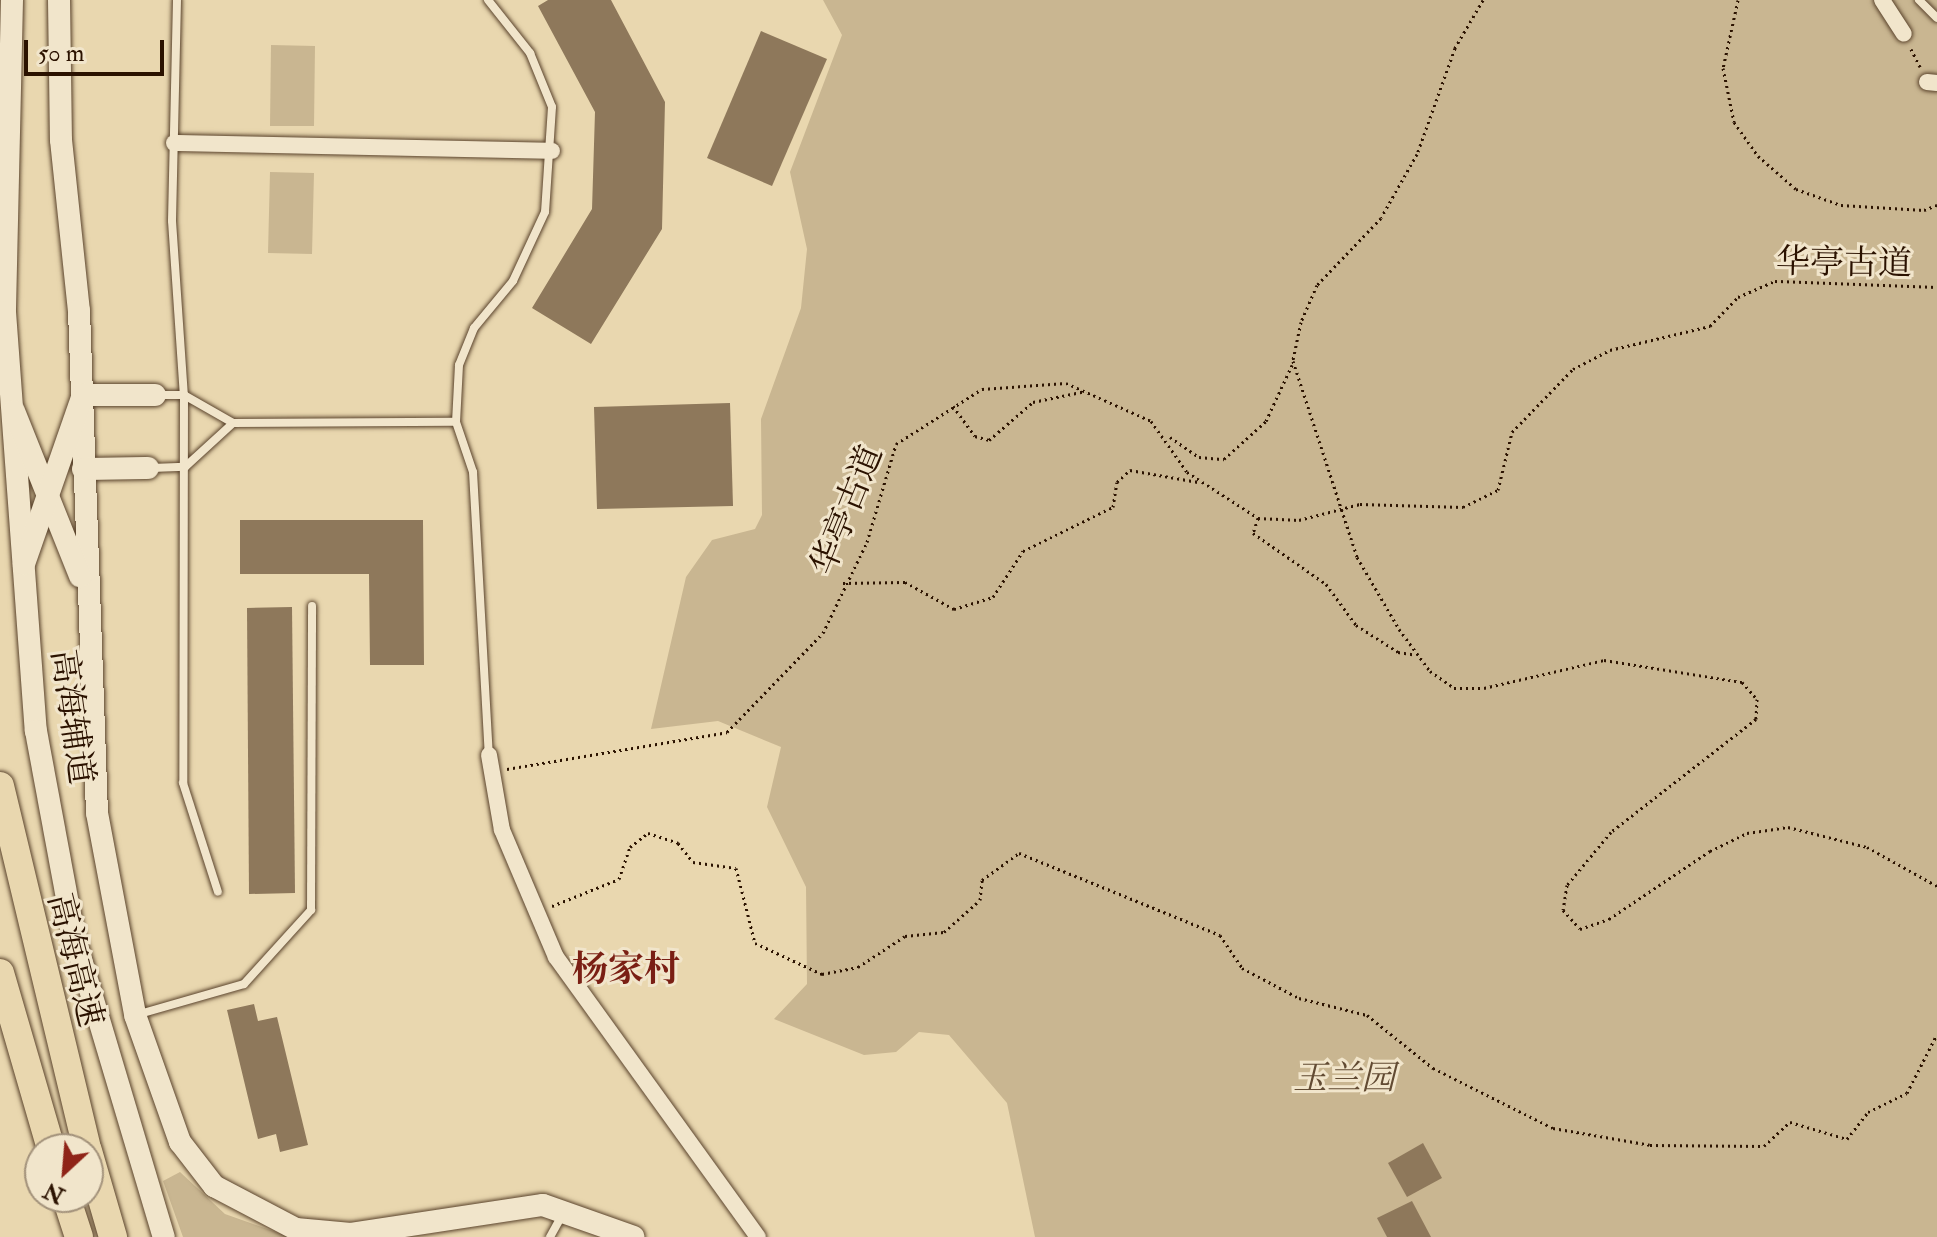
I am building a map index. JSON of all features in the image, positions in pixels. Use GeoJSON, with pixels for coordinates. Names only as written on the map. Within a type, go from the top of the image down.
{"type":"FeatureCollection","features":[{"type":"Feature","properties":{"kind":"highway","name":"高海高速"},"geometry":{"type":"LineString","coordinates":[[0,786],[84,1133]]}},
{"type":"Feature","properties":{"kind":"highway"},"geometry":{"type":"LineString","coordinates":[[0,973],[46,1133]]}},
{"type":"Feature","properties":{"kind":"highway","name":"高海高速"},"geometry":{"type":"LineString","coordinates":[[104,1206],[113,1237]]}},
{"type":"Feature","properties":{"kind":"highway"},"geometry":{"type":"LineString","coordinates":[[71,1213],[79,1237]]}},
{"type":"Feature","properties":{"kind":"main road","name":"高海辅道"},"geometry":{"type":"LineString","coordinates":[[12,0],[9,397],[36,731],[74,936],[164,1237]]}},
{"type":"Feature","properties":{"kind":"main road"},"geometry":{"type":"LineString","coordinates":[[59,0],[61,140],[83,395],[85,588],[97,813],[135,1015],[180,1142],[214,1186],[250,1211],[296,1229],[351,1234],[506,1206],[566,1209],[634,1237]]}},
{"type":"Feature","properties":{"kind":"main road"},"geometry":{"type":"LineString","coordinates":[[83,395],[155,395]]}},
{"type":"Feature","properties":{"kind":"main road"},"geometry":{"type":"LineString","coordinates":[[21,573],[83,395]]}},
{"type":"Feature","properties":{"kind":"main road"},"geometry":{"type":"LineString","coordinates":[[9,397],[85,588]]}},
{"type":"Feature","properties":{"kind":"main road"},"geometry":{"type":"LineString","coordinates":[[83,469],[148,468]]}},
{"type":"Feature","properties":{"kind":"street"},"geometry":{"type":"LineString","coordinates":[[1882,0],[1904,34]]}},
{"type":"Feature","properties":{"kind":"street"},"geometry":{"type":"LineString","coordinates":[[174,143],[552,151]]}},
{"type":"Feature","properties":{"kind":"street"},"geometry":{"type":"LineString","coordinates":[[490,763],[502,830],[556,957],[758,1237]]}},
{"type":"Feature","properties":{"kind":"lane"},"geometry":{"type":"LineString","coordinates":[[177,0],[174,143],[185,467],[183,783],[218,892]]}},
{"type":"Feature","properties":{"kind":"lane"},"geometry":{"type":"LineString","coordinates":[[488,0],[530,53],[552,107],[552,151],[545,212],[513,281],[474,328],[459,365],[456,422],[473,472],[490,763]]}},
{"type":"Feature","properties":{"kind":"lane"},"geometry":{"type":"LineString","coordinates":[[1919,0],[1937,18]]}},
{"type":"Feature","properties":{"kind":"lane"},"geometry":{"type":"LineString","coordinates":[[155,395],[184,395],[233,423],[456,422]]}},
{"type":"Feature","properties":{"kind":"lane"},"geometry":{"type":"LineString","coordinates":[[148,468],[185,467],[233,423]]}},
{"type":"Feature","properties":{"kind":"lane"},"geometry":{"type":"LineString","coordinates":[[135,1015],[244,984],[311,910],[312,606]]}},
{"type":"Feature","properties":{"kind":"lane"},"geometry":{"type":"LineString","coordinates":[[550,1237],[566,1209]]}},
{"type":"Feature","properties":{"kind":"path"},"geometry":{"type":"LineString","coordinates":[[952,406],[975,436],[989,440],[1033,402],[1086,391],[1167,435],[1199,457],[1224,459],[1266,421],[1293,361],[1317,285],[1381,218],[1417,154],[1455,48],[1483,0]]}},
{"type":"Feature","properties":{"kind":"path"},"geometry":{"type":"LineString","coordinates":[[1738,0],[1723,68],[1734,122],[1758,156],[1796,189],[1841,205],[1924,210],[1937,205]]}},
{"type":"Feature","properties":{"kind":"path"},"geometry":{"type":"LineString","coordinates":[[1904,34],[1932,82]]}},
{"type":"Feature","properties":{"kind":"path","name":"华亭古道"},"geometry":{"type":"LineString","coordinates":[[1258,518],[1482,502],[1498,490],[1512,432],[1573,369],[1610,350],[1710,326],[1755,286],[1775,281],[1937,287]]}},
{"type":"Feature","properties":{"kind":"path"},"geometry":{"type":"LineString","coordinates":[[1293,361],[1357,557],[1419,655],[1454,688],[1604,660],[1742,682],[1757,699],[1756,719],[1611,832],[1567,885],[1563,910],[1580,929],[1609,919],[1710,851],[1747,833],[1788,827],[1867,847],[1937,886]]}},
{"type":"Feature","properties":{"kind":"path","name":"华亭古道"},"geometry":{"type":"LineString","coordinates":[[490,763],[727,732],[823,633],[843,583],[867,542],[896,444],[982,389],[1035,382],[1086,391]]}},
{"type":"Feature","properties":{"kind":"path"},"geometry":{"type":"LineString","coordinates":[[1167,435],[1200,483]]}},
{"type":"Feature","properties":{"kind":"path"},"geometry":{"type":"LineString","coordinates":[[843,583],[905,582],[954,609],[993,597],[1023,551],[1113,507],[1117,482],[1130,470],[1200,483],[1258,518],[1253,533],[1326,584],[1356,625],[1398,652],[1419,655]]}},
{"type":"Feature","properties":{"kind":"path"},"geometry":{"type":"LineString","coordinates":[[537,918],[619,879],[630,847],[648,833],[678,843],[693,862],[736,868],[755,943],[822,974],[858,967],[905,936],[944,932],[980,900],[982,880],[1019,853],[1220,935],[1242,968],[1299,998],[1367,1015],[1433,1068],[1553,1128],[1650,1145],[1764,1146],[1790,1122],[1847,1139],[1868,1112],[1907,1093],[1937,1034]]}},
{"type":"Feature","properties":{"kind":"green space","name":"玉兰园"},"geometry":{"type":"Polygon","coordinates":[[[823,0],[1937,0],[1937,1237],[1035,1237],[1007,1103],[949,1035],[919,1032],[896,1052],[864,1055],[774,1019],[807,984],[806,887],[767,807],[781,747],[718,721],[651,729],[686,577],[712,540],[755,529],[762,515],[761,419],[801,308],[807,249],[790,172],[842,35],[823,0]]]}},
{"type":"Feature","properties":{"kind":"green space"},"geometry":{"type":"Polygon","coordinates":[[[271,45],[315,46],[314,126],[270,126],[271,45]]]}},
{"type":"Feature","properties":{"kind":"green space"},"geometry":{"type":"Polygon","coordinates":[[[270,172],[314,173],[312,254],[268,253],[270,172]]]}},
{"type":"Feature","properties":{"kind":"green space"},"geometry":{"type":"Polygon","coordinates":[[[180,1172],[225,1214],[290,1237],[183,1237],[163,1181],[180,1172]]]}},
{"type":"Feature","properties":{"kind":"building"},"geometry":{"type":"Polygon","coordinates":[[[548,0],[611,0],[665,102],[662,229],[591,344],[532,308],[592,209],[595,112],[538,6],[548,0]]]}},
{"type":"Feature","properties":{"kind":"building"},"geometry":{"type":"Polygon","coordinates":[[[761,31],[827,59],[772,186],[707,158],[761,31]]]}},
{"type":"Feature","properties":{"kind":"building"},"geometry":{"type":"Polygon","coordinates":[[[730,403],[733,506],[597,509],[594,407],[730,403]]]}},
{"type":"Feature","properties":{"kind":"building"},"geometry":{"type":"Polygon","coordinates":[[[240,520],[423,520],[424,665],[370,665],[369,574],[240,574],[240,520]]]}},
{"type":"Feature","properties":{"kind":"building"},"geometry":{"type":"Polygon","coordinates":[[[292,607],[295,893],[249,894],[247,608],[292,607]]]}},
{"type":"Feature","properties":{"kind":"building"},"geometry":{"type":"Polygon","coordinates":[[[254,1004],[258,1021],[277,1017],[308,1145],[280,1152],[276,1134],[258,1139],[227,1010],[254,1004]]]}},
{"type":"Feature","properties":{"kind":"building"},"geometry":{"type":"Polygon","coordinates":[[[1423,1143],[1442,1178],[1407,1197],[1388,1163],[1423,1143]]]}},
{"type":"Feature","properties":{"kind":"building"},"geometry":{"type":"Polygon","coordinates":[[[1412,1201],[1431,1237],[1387,1237],[1377,1218],[1412,1201]]]}},
{"type":"Feature","properties":{"kind":"district","name":"杨家村"},"geometry":{"type":"Point","coordinates":[626,970]}}]}
